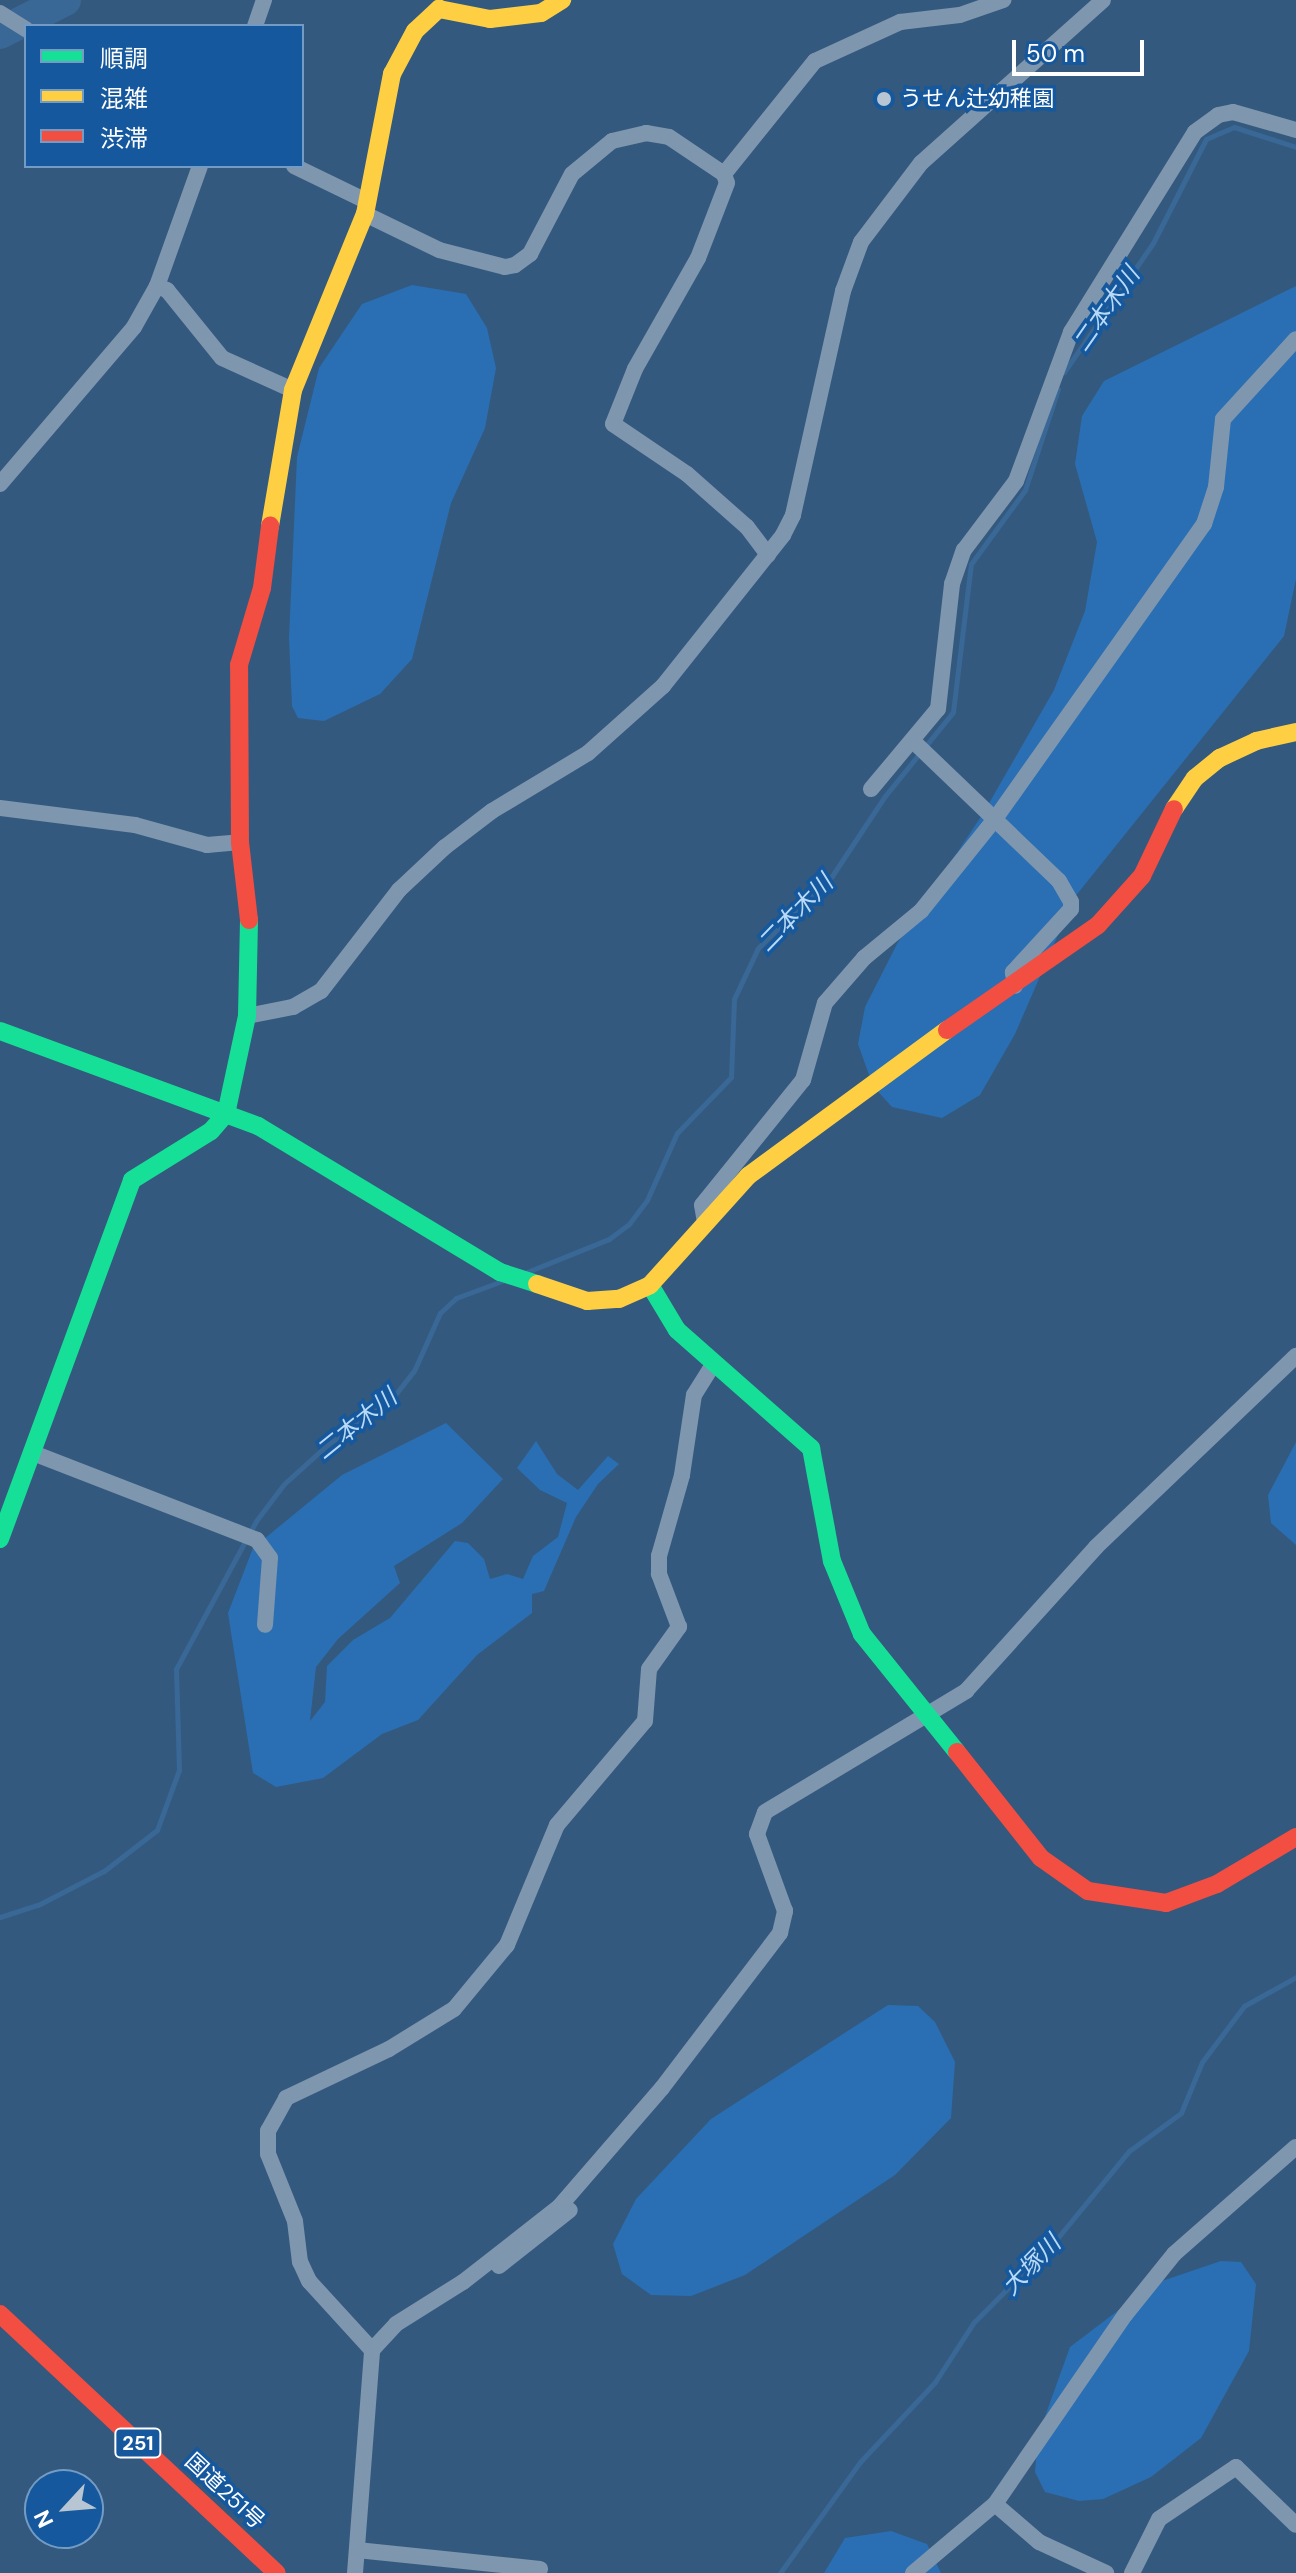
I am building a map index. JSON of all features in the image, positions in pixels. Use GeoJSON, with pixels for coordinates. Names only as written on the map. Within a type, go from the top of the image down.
{"type":"FeatureCollection","features":[{"type":"Feature","properties":{"kind":"main road"},"geometry":{"type":"LineString","coordinates":[[0,1539],[7,1502],[33,1453],[132,1180],[211,1131],[226,1114],[247,1016],[251,936],[240,842],[239,665],[262,588],[281,439],[293,390],[364,207],[392,74],[430,15],[439,9],[490,19],[541,13],[562,0]]}},
{"type":"Feature","properties":{"kind":"main road"},"geometry":{"type":"LineString","coordinates":[[0,1031],[258,1126],[500,1272],[600,1302],[650,1285],[705,1222],[795,1137],[1015,986],[1119,905],[1142,876],[1177,803],[1195,778],[1220,758],[1256,741],[1296,732]]}},
{"type":"Feature","properties":{"kind":"main road"},"geometry":{"type":"LineString","coordinates":[[650,1285],[677,1330],[713,1365],[811,1448],[844,1596],[862,1634],[922,1713],[1041,1858],[1088,1891],[1141,1903],[1188,1899],[1296,1837]]}},
{"type":"Feature","properties":{"kind":"main road","name":"国道251号"},"geometry":{"type":"LineString","coordinates":[[0,2314],[277,2573]]}},
{"type":"Feature","properties":{"kind":"street"},"geometry":{"type":"LineString","coordinates":[[256,24],[264,0]]}},
{"type":"Feature","properties":{"kind":"street"},"geometry":{"type":"LineString","coordinates":[[724,174],[815,61],[900,22],[960,15],[1003,0]]}},
{"type":"Feature","properties":{"kind":"street"},"geometry":{"type":"LineString","coordinates":[[247,1016],[293,1007],[321,991],[399,890],[445,847],[492,811],[614,734],[663,686],[768,555],[793,515],[843,291],[861,242],[921,163],[1103,0]]}},
{"type":"Feature","properties":{"kind":"street"},"geometry":{"type":"LineString","coordinates":[[0,13],[24,28]]}},
{"type":"Feature","properties":{"kind":"street"},"geometry":{"type":"LineString","coordinates":[[871,789],[920,747],[943,694],[952,584],[964,550],[1016,481],[1066,341],[1195,132],[1218,115],[1233,112],[1296,130]]}},
{"type":"Feature","properties":{"kind":"street"},"geometry":{"type":"LineString","coordinates":[[297,168],[439,250],[505,267],[530,254],[572,174],[612,141],[646,133],[669,137],[724,174],[727,183],[698,258],[635,369],[613,424],[687,474],[747,527],[768,555]]}},
{"type":"Feature","properties":{"kind":"street"},"geometry":{"type":"LineString","coordinates":[[0,484],[134,327],[157,286],[199,168]]}},
{"type":"Feature","properties":{"kind":"street"},"geometry":{"type":"LineString","coordinates":[[157,286],[167,290],[222,358],[293,390]]}},
{"type":"Feature","properties":{"kind":"street"},"geometry":{"type":"LineString","coordinates":[[705,1222],[702,1205],[803,1080],[825,1003],[864,958],[921,911],[995,819],[1204,524],[1216,487],[1223,419],[1296,339]]}},
{"type":"Feature","properties":{"kind":"street"},"geometry":{"type":"LineString","coordinates":[[920,747],[1059,881],[1073,906],[1013,972],[1015,986]]}},
{"type":"Feature","properties":{"kind":"street"},"geometry":{"type":"LineString","coordinates":[[0,808],[135,825],[207,845],[240,842]]}},
{"type":"Feature","properties":{"kind":"street"},"geometry":{"type":"LineString","coordinates":[[355,2573],[372,2350],[396,2324],[484,2266],[559,2207],[662,2088],[780,1933],[785,1911],[757,1834],[765,1812],[922,1713],[966,1691],[1096,1547],[1296,1356]]}},
{"type":"Feature","properties":{"kind":"street"},"geometry":{"type":"LineString","coordinates":[[372,2350],[304,2272],[295,2221],[268,2154],[268,2131],[286,2098],[389,2049],[454,2009],[507,1945],[557,1825],[637,1733],[648,1707],[649,1669],[679,1627],[659,1574],[659,1556],[682,1475],[694,1395],[713,1365]]}},
{"type":"Feature","properties":{"kind":"street"},"geometry":{"type":"LineString","coordinates":[[33,1453],[246,1536],[270,1558],[265,1625]]}},
{"type":"Feature","properties":{"kind":"street"},"geometry":{"type":"LineString","coordinates":[[913,2573],[995,2504],[1125,2315],[1174,2254],[1296,2147]]}},
{"type":"Feature","properties":{"kind":"street"},"geometry":{"type":"LineString","coordinates":[[484,2266],[500,2266],[570,2210]]}},
{"type":"Feature","properties":{"kind":"street"},"geometry":{"type":"LineString","coordinates":[[1132,2573],[1159,2519],[1236,2467],[1296,2525]]}},
{"type":"Feature","properties":{"kind":"street"},"geometry":{"type":"LineString","coordinates":[[995,2504],[1039,2542],[1106,2573]]}},
{"type":"Feature","properties":{"kind":"street"},"geometry":{"type":"LineString","coordinates":[[357,2550],[540,2569]]}},
{"type":"Feature","properties":{"kind":"shaded area"},"geometry":{"type":"Polygon","coordinates":[[[412,285],[466,294],[487,328],[496,368],[485,428],[451,503],[412,659],[380,694],[324,721],[298,718],[292,706],[289,638],[297,457],[319,368],[362,304],[412,285]]]}},
{"type":"Feature","properties":{"kind":"shaded area"},"geometry":{"type":"Polygon","coordinates":[[[1296,286],[1296,579],[1284,636],[1074,898],[1015,1034],[980,1095],[942,1118],[892,1107],[873,1086],[858,1044],[865,1007],[898,942],[984,812],[1054,690],[1085,611],[1097,542],[1075,464],[1082,416],[1104,381],[1296,286]]]}},
{"type":"Feature","properties":{"kind":"shaded area"},"geometry":{"type":"Polygon","coordinates":[[[446,1423],[503,1479],[462,1523],[394,1566],[400,1583],[338,1639],[316,1667],[310,1721],[325,1702],[327,1666],[353,1640],[390,1618],[455,1541],[468,1543],[484,1559],[490,1579],[507,1574],[523,1579],[533,1556],[558,1537],[567,1503],[540,1490],[517,1468],[536,1441],[557,1474],[578,1490],[608,1456],[619,1464],[598,1484],[576,1517],[544,1591],[532,1594],[532,1613],[477,1655],[418,1720],[382,1734],[323,1778],[276,1787],[253,1773],[228,1613],[253,1548],[342,1475],[446,1423]]]}},
{"type":"Feature","properties":{"kind":"shaded area"},"geometry":{"type":"Polygon","coordinates":[[[1296,1442],[1296,1545],[1271,1523],[1268,1495],[1296,1442]]]}},
{"type":"Feature","properties":{"kind":"shaded area"},"geometry":{"type":"Polygon","coordinates":[[[888,2005],[918,2006],[935,2022],[955,2062],[951,2118],[895,2175],[745,2275],[691,2296],[651,2295],[622,2274],[613,2244],[636,2199],[711,2119],[888,2005]]]}},
{"type":"Feature","properties":{"kind":"shaded area"},"geometry":{"type":"Polygon","coordinates":[[[1221,2261],[1241,2262],[1256,2284],[1249,2351],[1201,2438],[1151,2477],[1103,2499],[1079,2501],[1045,2492],[1035,2472],[1038,2436],[1070,2347],[1153,2284],[1221,2261]]]}},
{"type":"Feature","properties":{"kind":"shaded area"},"geometry":{"type":"Polygon","coordinates":[[[891,2531],[927,2544],[941,2573],[824,2573],[845,2538],[891,2531]]]}},
{"type":"Feature","properties":{"kind":"waterway"},"geometry":{"type":"LineString","coordinates":[[0,33],[65,0]]}},
{"type":"Feature","properties":{"kind":"waterway","name":"二本木川"},"geometry":{"type":"LineString","coordinates":[[1064,372],[1153,243],[1206,139],[1234,127],[1296,147]]}},
{"type":"Feature","properties":{"kind":"waterway","name":"二本木川"},"geometry":{"type":"LineString","coordinates":[[527,1272],[609,1239],[629,1224],[647,1200],[677,1133],[731,1077],[734,999],[758,948],[832,876],[885,796],[953,712],[971,564],[1025,490],[1058,389]]}},
{"type":"Feature","properties":{"kind":"waterway","name":"二本木川"},"geometry":{"type":"LineString","coordinates":[[0,1917],[38,1905],[104,1871],[157,1830],[179,1770],[176,1669],[256,1521],[284,1484],[327,1445],[391,1400],[414,1371],[440,1313],[456,1298],[502,1281]]}},
{"type":"Feature","properties":{"kind":"waterway","name":"大塚川"},"geometry":{"type":"LineString","coordinates":[[780,2573],[860,2462],[935,2382],[974,2322],[1055,2241],[1129,2151],[1181,2113],[1202,2062],[1244,2006],[1296,1977]]}},
{"type":"Feature","properties":{"kind":"traffic: fast"},"geometry":{"type":"LineString","coordinates":[[0,1539],[132,1180],[211,1131],[226,1114],[247,1016],[249,920]]}},
{"type":"Feature","properties":{"kind":"traffic: fast"},"geometry":{"type":"LineString","coordinates":[[0,1031],[258,1126],[500,1272],[537,1284]]}},
{"type":"Feature","properties":{"kind":"traffic: fast"},"geometry":{"type":"LineString","coordinates":[[650,1285],[677,1330],[811,1448],[832,1561],[862,1634],[957,1752]]}},
{"type":"Feature","properties":{"kind":"traffic: slow"},"geometry":{"type":"LineString","coordinates":[[270,526],[293,390],[365,214],[392,74],[415,31],[439,9],[490,19],[541,13],[562,0]]}},
{"type":"Feature","properties":{"kind":"traffic: slow"},"geometry":{"type":"LineString","coordinates":[[1174,809],[1195,778],[1220,758],[1256,741],[1296,732]]}},
{"type":"Feature","properties":{"kind":"traffic: slow"},"geometry":{"type":"LineString","coordinates":[[537,1284],[587,1301],[619,1299],[650,1285],[748,1176],[947,1030]]}},
{"type":"Feature","properties":{"kind":"traffic: jam"},"geometry":{"type":"LineString","coordinates":[[249,920],[240,842],[239,665],[262,588],[270,526]]}},
{"type":"Feature","properties":{"kind":"traffic: jam"},"geometry":{"type":"LineString","coordinates":[[947,1030],[1098,925],[1142,876],[1174,809]]}},
{"type":"Feature","properties":{"kind":"traffic: jam"},"geometry":{"type":"LineString","coordinates":[[957,1752],[1041,1858],[1088,1891],[1166,1903],[1217,1884],[1296,1837]]}},
{"type":"Feature","properties":{"kind":"traffic: jam"},"geometry":{"type":"LineString","coordinates":[[0,2314],[277,2573]]}},
{"type":"Feature","properties":{"kind":"place","name":"うせん辻幼稚園"},"geometry":{"type":"Point","coordinates":[884,99]}}]}
